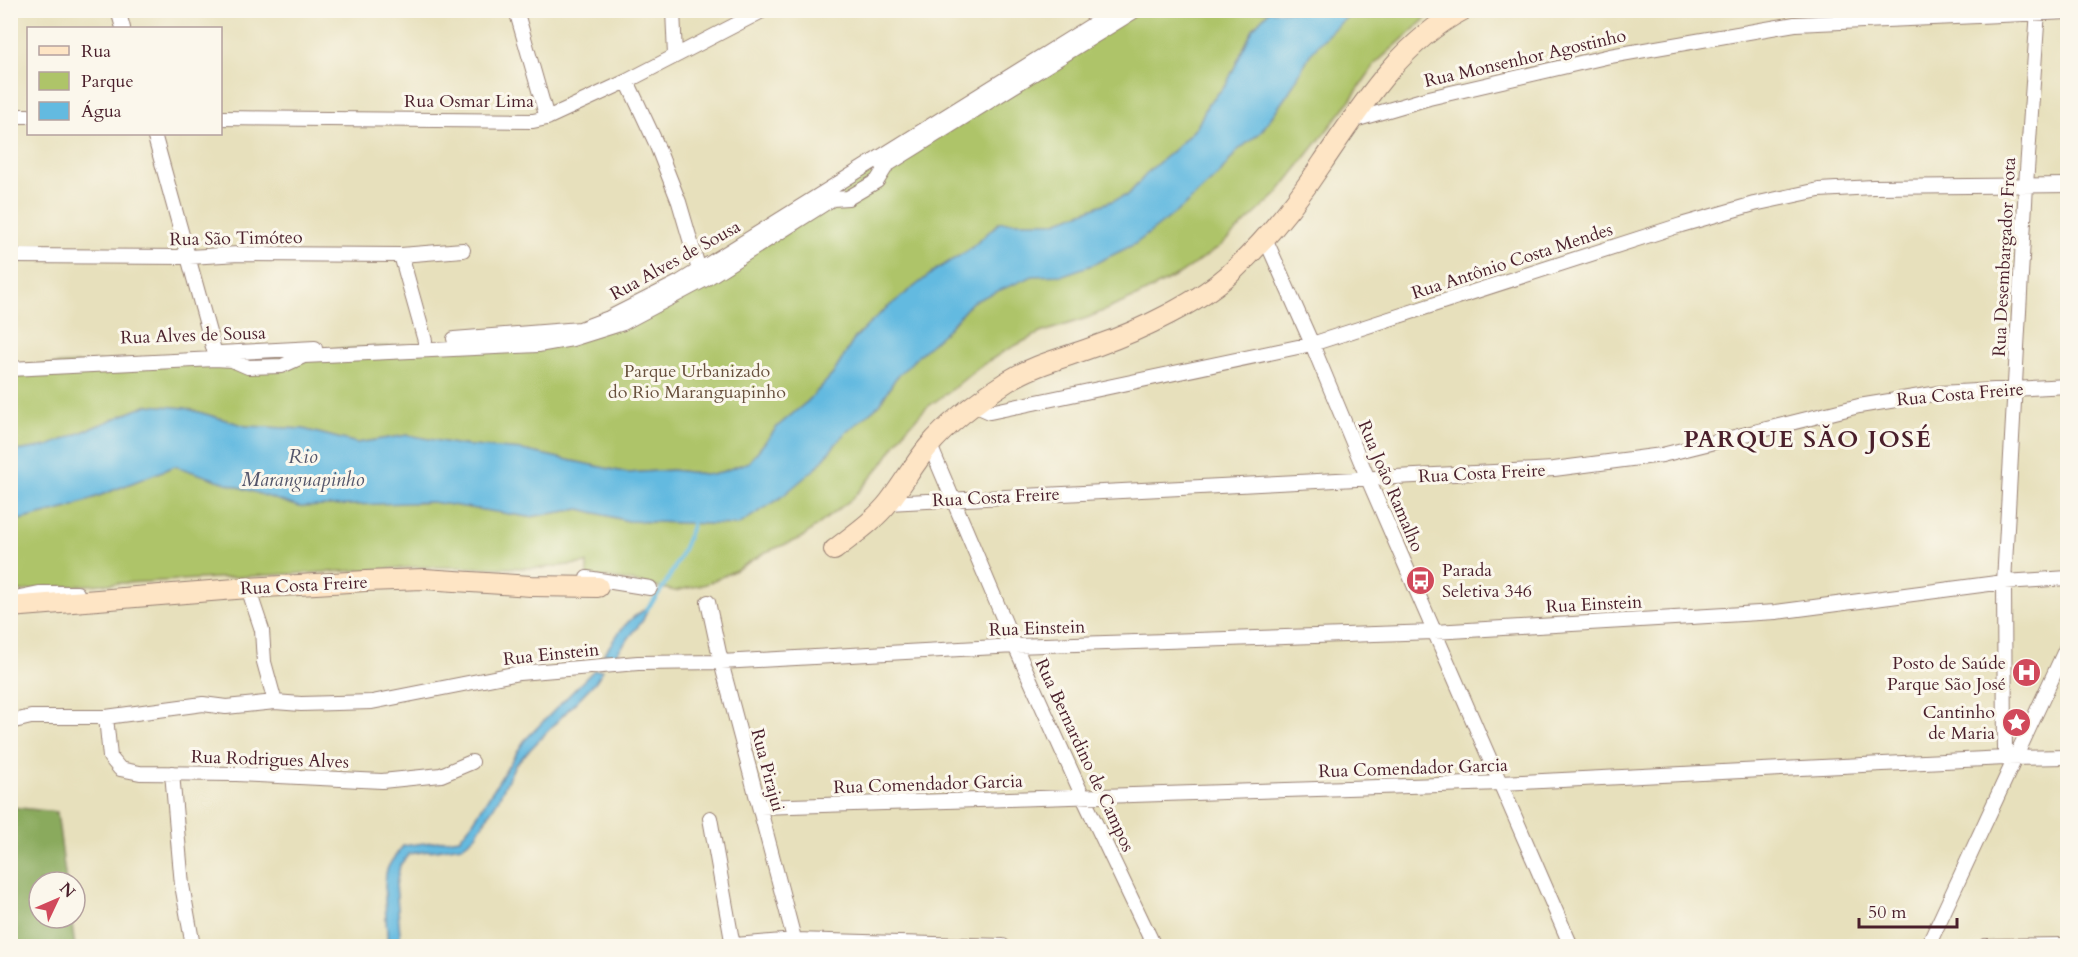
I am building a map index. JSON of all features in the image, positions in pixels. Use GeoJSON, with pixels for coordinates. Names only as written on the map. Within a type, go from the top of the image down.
{"type":"FeatureCollection","features":[{"type":"Feature","properties":{"kind":"main road"},"geometry":{"type":"LineString","coordinates":[[834,550],[867,524],[888,503],[927,447],[945,428],[974,405],[1010,380],[1044,363],[1117,338],[1192,301],[1233,272],[1265,238],[1323,163],[1380,83],[1419,40],[1463,10]]}},
{"type":"Feature","properties":{"kind":"main road","name":"Rua Costa Freire"},"geometry":{"type":"LineString","coordinates":[[10,607],[248,588],[424,579],[531,586],[598,587]]}},
{"type":"Feature","properties":{"kind":"street"},"geometry":{"type":"LineString","coordinates":[[118,10],[123,27]]}},
{"type":"Feature","properties":{"kind":"street"},"geometry":{"type":"LineString","coordinates":[[516,10],[547,118]]}},
{"type":"Feature","properties":{"kind":"street"},"geometry":{"type":"LineString","coordinates":[[673,10],[675,56]]}},
{"type":"Feature","properties":{"kind":"street","name":"Rua Osmar Lima"},"geometry":{"type":"LineString","coordinates":[[222,118],[533,121],[547,118],[627,81],[764,10]]}},
{"type":"Feature","properties":{"kind":"street","name":"Rua Alves de Sousa"},"geometry":{"type":"LineString","coordinates":[[10,360],[215,354],[580,329],[609,318],[680,282],[1116,10]]}},
{"type":"Feature","properties":{"kind":"street"},"geometry":{"type":"LineString","coordinates":[[10,369],[215,359],[232,360],[248,367],[282,366],[304,356],[538,345],[573,339],[603,330],[623,323],[679,295],[832,199],[848,198],[877,181],[887,165],[1136,10]]}},
{"type":"Feature","properties":{"kind":"street","name":"Rua Desembargador Frota"},"geometry":{"type":"LineString","coordinates":[[2010,759],[2004,582],[2038,12]]}},
{"type":"Feature","properties":{"kind":"street","name":"Rua Monsenhor Agostinho"},"geometry":{"type":"LineString","coordinates":[[1351,121],[1429,98],[1610,56],[1795,24],[2067,12]]}},
{"type":"Feature","properties":{"kind":"street"},"geometry":{"type":"LineString","coordinates":[[627,81],[655,141],[679,202],[699,270]]}},
{"type":"Feature","properties":{"kind":"street"},"geometry":{"type":"LineString","coordinates":[[10,116],[27,116]]}},
{"type":"Feature","properties":{"kind":"street"},"geometry":{"type":"LineString","coordinates":[[154,135],[215,354]]}},
{"type":"Feature","properties":{"kind":"street","name":"Rua Antônio Costa Mendes"},"geometry":{"type":"LineString","coordinates":[[974,405],[990,412],[1312,344],[1681,225],[1754,204],[1819,190],[1873,187],[2067,185]]}},
{"type":"Feature","properties":{"kind":"street","name":"Rua João Ramalho"},"geometry":{"type":"LineString","coordinates":[[1265,238],[1571,946]]}},
{"type":"Feature","properties":{"kind":"street","name":"Rua São Timóteo"},"geometry":{"type":"LineString","coordinates":[[10,256],[401,255],[463,250]]}},
{"type":"Feature","properties":{"kind":"street"},"geometry":{"type":"LineString","coordinates":[[401,255],[425,341]]}},
{"type":"Feature","properties":{"kind":"street","name":"Rua Costa Freire"},"geometry":{"type":"LineString","coordinates":[[888,503],[1554,469],[1651,457],[1859,406],[1939,393],[2067,386]]}},
{"type":"Feature","properties":{"kind":"street","name":"Rua Bernardino de Campos"},"geometry":{"type":"LineString","coordinates":[[927,447],[932,450],[1015,646],[1154,946]]}},
{"type":"Feature","properties":{"kind":"street"},"geometry":{"type":"LineString","coordinates":[[10,599],[39,593],[89,593],[425,572],[586,578],[650,588]]}},
{"type":"Feature","properties":{"kind":"street","name":"Rua Einstein"},"geometry":{"type":"LineString","coordinates":[[10,722],[31,717],[106,717],[203,704],[226,707],[275,702],[301,704],[372,702],[519,673],[638,663],[721,662],[1015,646],[1434,632],[1776,612],[2004,582],[2067,578]]}},
{"type":"Feature","properties":{"kind":"street"},"geometry":{"type":"LineString","coordinates":[[248,588],[260,623],[264,662],[275,702]]}},
{"type":"Feature","properties":{"kind":"street","name":"Rua Pirajui"},"geometry":{"type":"LineString","coordinates":[[708,602],[721,662],[795,943]]}},
{"type":"Feature","properties":{"kind":"street"},"geometry":{"type":"LineString","coordinates":[[1928,946],[2010,759],[2067,644]]}},
{"type":"Feature","properties":{"kind":"street","name":"Rua Rodrigues Alves"},"geometry":{"type":"LineString","coordinates":[[106,717],[110,757],[117,766],[140,773],[382,781],[441,775],[472,762]]}},
{"type":"Feature","properties":{"kind":"street","name":"Rua Comendador Garcia"},"geometry":{"type":"LineString","coordinates":[[760,807],[1501,783],[2067,757]]}},
{"type":"Feature","properties":{"kind":"street"},"geometry":{"type":"LineString","coordinates":[[172,773],[182,885],[193,946]]}},
{"type":"Feature","properties":{"kind":"street"},"geometry":{"type":"LineString","coordinates":[[710,818],[730,946],[795,943],[1003,946]]}},
{"type":"Feature","properties":{"kind":"street"},"geometry":{"type":"LineString","coordinates":[[1985,946],[2067,945]]}},
{"type":"Feature","properties":{"kind":"green space","name":"Parque Urbanizado do Rio Maranguapinho"},"geometry":{"type":"Polygon","coordinates":[[[1128,11],[1269,11],[1254,27],[1226,85],[1208,104],[1197,127],[1150,170],[1128,195],[1056,222],[1000,222],[969,250],[937,269],[883,311],[855,338],[833,374],[808,401],[778,426],[749,462],[713,475],[672,470],[628,473],[522,450],[460,445],[408,435],[357,443],[303,429],[246,426],[185,408],[148,405],[48,446],[11,452],[10,367],[437,344],[578,332],[608,323],[1128,11]]]}},
{"type":"Feature","properties":{"kind":"green space"},"geometry":{"type":"Polygon","coordinates":[[[1354,11],[1434,11],[1376,63],[1349,102],[1276,195],[1219,247],[1180,274],[1138,296],[1087,318],[1040,333],[978,368],[926,408],[906,429],[881,466],[853,498],[801,538],[766,552],[706,584],[675,591],[636,582],[587,575],[587,563],[542,568],[419,567],[50,587],[11,593],[10,522],[68,508],[175,466],[232,484],[417,503],[433,502],[529,517],[580,509],[628,521],[738,525],[816,468],[844,434],[880,404],[895,379],[920,353],[945,332],[972,302],[1033,275],[1063,275],[1221,172],[1237,151],[1261,132],[1289,92],[1311,53],[1354,11]]]}},
{"type":"Feature","properties":{"kind":"green space"},"geometry":{"type":"Polygon","coordinates":[[[11,807],[57,812],[64,870],[27,870],[27,930],[73,930],[75,946],[11,946],[11,807]]]}},
{"type":"Feature","properties":{"kind":"water","name":"Rio Maranguapinho"},"geometry":{"type":"Polygon","coordinates":[[[1269,11],[1354,11],[1311,53],[1289,92],[1261,132],[1237,151],[1221,172],[1183,207],[1135,244],[1092,265],[1063,275],[1033,276],[972,302],[945,332],[895,379],[880,404],[844,434],[816,468],[779,499],[738,525],[628,521],[580,509],[529,517],[432,502],[299,507],[175,466],[68,508],[11,522],[11,452],[48,446],[148,405],[185,408],[246,426],[303,429],[357,443],[408,435],[460,445],[522,450],[628,473],[672,470],[713,475],[749,462],[778,426],[808,401],[833,374],[855,338],[883,311],[937,269],[969,250],[1000,222],[1056,222],[1128,195],[1150,170],[1197,127],[1208,104],[1226,85],[1254,27],[1269,11]]]}},
{"type":"Feature","properties":{"kind":"water"},"geometry":{"type":"Polygon","coordinates":[[[648,608],[643,620],[613,658],[601,659],[627,623],[648,608]]]}},
{"type":"Feature","properties":{"kind":"water"},"geometry":{"type":"Polygon","coordinates":[[[594,670],[603,670],[596,681],[515,765],[498,800],[475,836],[462,846],[409,854],[400,865],[396,885],[401,946],[388,946],[385,886],[387,870],[394,857],[403,846],[460,838],[473,822],[524,741],[594,670]]]}},
{"type":"Feature","properties":{"kind":"waterway"},"geometry":{"type":"LineString","coordinates":[[646,610],[675,567],[694,519]]}},
{"type":"Feature","properties":{"kind":"place","name":"Parada Seletiva 346"},"geometry":{"type":"Point","coordinates":[1421,580]}},
{"type":"Feature","properties":{"kind":"place","name":"Posto de Saúde Parque São José"},"geometry":{"type":"Point","coordinates":[2027,673]}},
{"type":"Feature","properties":{"kind":"place","name":"Cantinho de Maria"},"geometry":{"type":"Point","coordinates":[2016,722]}},
{"type":"Feature","properties":{"kind":"district","name":"PARQUE SĂO JOSÉ"},"geometry":{"type":"Point","coordinates":[1808,439]}}]}
